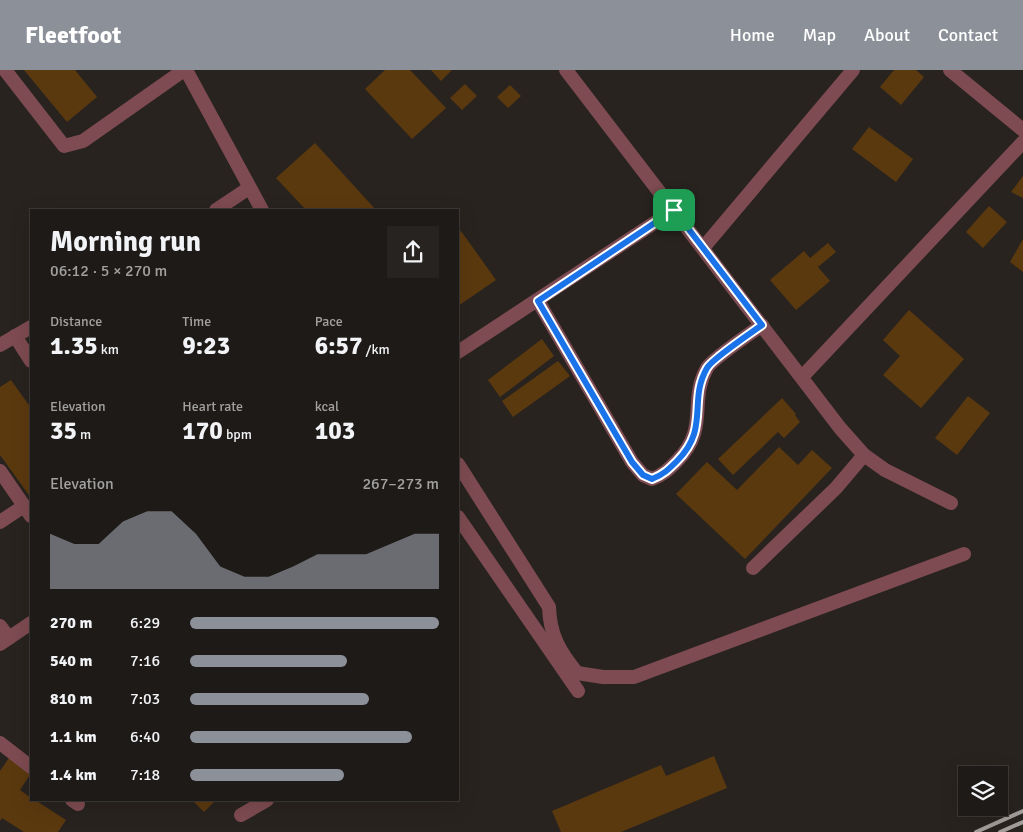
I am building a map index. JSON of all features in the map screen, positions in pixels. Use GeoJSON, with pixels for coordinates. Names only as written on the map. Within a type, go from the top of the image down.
{"type":"FeatureCollection","features":[{"type":"Feature","properties":{"kind":"street"},"geometry":{"type":"LineString","coordinates":[[5,70],[64,146],[83,141],[185,70],[261,209]]}},
{"type":"Feature","properties":{"kind":"street"},"geometry":{"type":"LineString","coordinates":[[566,70],[840,428],[864,455],[885,470],[951,503]]}},
{"type":"Feature","properties":{"kind":"street"},"geometry":{"type":"LineString","coordinates":[[703,248],[853,70]]}},
{"type":"Feature","properties":{"kind":"street"},"geometry":{"type":"LineString","coordinates":[[950,70],[1023,130]]}},
{"type":"Feature","properties":{"kind":"street"},"geometry":{"type":"LineString","coordinates":[[802,376],[1023,142]]}},
{"type":"Feature","properties":{"kind":"street"},"geometry":{"type":"LineString","coordinates":[[218,209],[249,188]]}},
{"type":"Feature","properties":{"kind":"street"},"geometry":{"type":"LineString","coordinates":[[459,351],[674,210]]}},
{"type":"Feature","properties":{"kind":"street"},"geometry":{"type":"LineString","coordinates":[[538,301],[632,462],[643,475],[652,479],[662,475],[686,452],[694,438],[699,393],[708,366],[762,325]]}},
{"type":"Feature","properties":{"kind":"street"},"geometry":{"type":"LineString","coordinates":[[0,345],[30,328]]}},
{"type":"Feature","properties":{"kind":"street"},"geometry":{"type":"LineString","coordinates":[[15,336],[30,359]]}},
{"type":"Feature","properties":{"kind":"street"},"geometry":{"type":"LineString","coordinates":[[754,568],[836,488],[864,455]]}},
{"type":"Feature","properties":{"kind":"street"},"geometry":{"type":"LineString","coordinates":[[459,466],[549,607],[550,626],[562,653],[577,672],[594,676],[634,677],[964,554]]}},
{"type":"Feature","properties":{"kind":"street"},"geometry":{"type":"LineString","coordinates":[[0,471],[28,511],[0,522]]}},
{"type":"Feature","properties":{"kind":"street"},"geometry":{"type":"LineString","coordinates":[[459,518],[578,692]]}},
{"type":"Feature","properties":{"kind":"street"},"geometry":{"type":"LineString","coordinates":[[0,626],[4,641],[30,624]]}},
{"type":"Feature","properties":{"kind":"street"},"geometry":{"type":"LineString","coordinates":[[0,743],[30,766]]}},
{"type":"Feature","properties":{"kind":"street"},"geometry":{"type":"LineString","coordinates":[[241,815],[265,801]]}},
{"type":"Feature","properties":{"kind":"building"},"geometry":{"type":"Polygon","coordinates":[[[24,70],[75,70],[97,97],[67,122],[24,70]]]}},
{"type":"Feature","properties":{"kind":"building"},"geometry":{"type":"Polygon","coordinates":[[[385,70],[410,70],[446,108],[412,139],[365,89],[385,70]]]}},
{"type":"Feature","properties":{"kind":"building"},"geometry":{"type":"Polygon","coordinates":[[[431,70],[452,70],[441,81],[431,70]]]}},
{"type":"Feature","properties":{"kind":"building"},"geometry":{"type":"Polygon","coordinates":[[[894,70],[916,70],[924,77],[901,105],[880,87],[894,70]]]}},
{"type":"Feature","properties":{"kind":"building"},"geometry":{"type":"Polygon","coordinates":[[[465,84],[477,96],[462,110],[450,98],[465,84]]]}},
{"type":"Feature","properties":{"kind":"building"},"geometry":{"type":"Polygon","coordinates":[[[510,85],[521,96],[508,108],[497,97],[510,85]]]}},
{"type":"Feature","properties":{"kind":"building"},"geometry":{"type":"Polygon","coordinates":[[[869,127],[913,159],[896,182],[852,149],[869,127]]]}},
{"type":"Feature","properties":{"kind":"building"},"geometry":{"type":"Polygon","coordinates":[[[315,143],[375,209],[305,209],[276,178],[315,143]]]}},
{"type":"Feature","properties":{"kind":"building"},"geometry":{"type":"Polygon","coordinates":[[[1023,176],[1023,198],[1011,192],[1023,176]]]}},
{"type":"Feature","properties":{"kind":"building"},"geometry":{"type":"Polygon","coordinates":[[[989,206],[1007,222],[983,248],[966,232],[989,206]]]}},
{"type":"Feature","properties":{"kind":"building"},"geometry":{"type":"Polygon","coordinates":[[[461,231],[496,280],[459,305],[459,232],[461,231]]]}},
{"type":"Feature","properties":{"kind":"building"},"geometry":{"type":"Polygon","coordinates":[[[1023,239],[1023,272],[1010,262],[1023,239]]]}},
{"type":"Feature","properties":{"kind":"building"},"geometry":{"type":"Polygon","coordinates":[[[828,243],[836,252],[818,267],[830,281],[796,310],[770,280],[804,251],[810,258],[828,243]]]}},
{"type":"Feature","properties":{"kind":"building"},"geometry":{"type":"Polygon","coordinates":[[[909,310],[964,359],[921,408],[883,375],[900,356],[883,340],[909,310]]]}},
{"type":"Feature","properties":{"kind":"building"},"geometry":{"type":"Polygon","coordinates":[[[542,339],[554,356],[500,397],[488,380],[542,339]]]}},
{"type":"Feature","properties":{"kind":"building"},"geometry":{"type":"Polygon","coordinates":[[[558,361],[570,376],[513,417],[502,401],[558,361]]]}},
{"type":"Feature","properties":{"kind":"building"},"geometry":{"type":"Polygon","coordinates":[[[11,380],[30,407],[30,497],[0,455],[0,387],[11,380]]]}},
{"type":"Feature","properties":{"kind":"building"},"geometry":{"type":"Polygon","coordinates":[[[968,396],[990,413],[957,455],[935,438],[968,396]]]}},
{"type":"Feature","properties":{"kind":"building"},"geometry":{"type":"Polygon","coordinates":[[[782,398],[796,414],[800,422],[784,438],[778,432],[733,475],[718,459],[782,398]]]}},
{"type":"Feature","properties":{"kind":"building"},"geometry":{"type":"Polygon","coordinates":[[[779,447],[798,465],[812,450],[832,468],[745,559],[676,494],[707,462],[737,490],[779,447]]]}},
{"type":"Feature","properties":{"kind":"building"},"geometry":{"type":"Polygon","coordinates":[[[714,756],[727,788],[621,832],[561,832],[552,811],[661,765],[666,776],[714,756]]]}},
{"type":"Feature","properties":{"kind":"building"},"geometry":{"type":"Polygon","coordinates":[[[9,758],[30,772],[20,790],[30,797],[30,801],[37,801],[66,820],[58,832],[24,832],[2,818],[0,821],[0,771],[9,758]]]}},
{"type":"Feature","properties":{"kind":"building"},"geometry":{"type":"Polygon","coordinates":[[[193,801],[215,801],[204,812],[193,801]]]}},
{"type":"Feature","properties":{"kind":"railway"},"geometry":{"type":"LineString","coordinates":[[976,832],[1023,811]]}},
{"type":"Feature","properties":{"kind":"railway"},"geometry":{"type":"LineString","coordinates":[[1000,832],[1023,822]]}},
{"type":"Feature","properties":{"kind":"route"},"geometry":{"type":"LineString","coordinates":[[674,210],[762,325],[708,366],[702,379],[699,393],[694,438],[686,452],[662,475],[652,479],[643,475],[632,462],[538,301],[674,210]]}}]}
